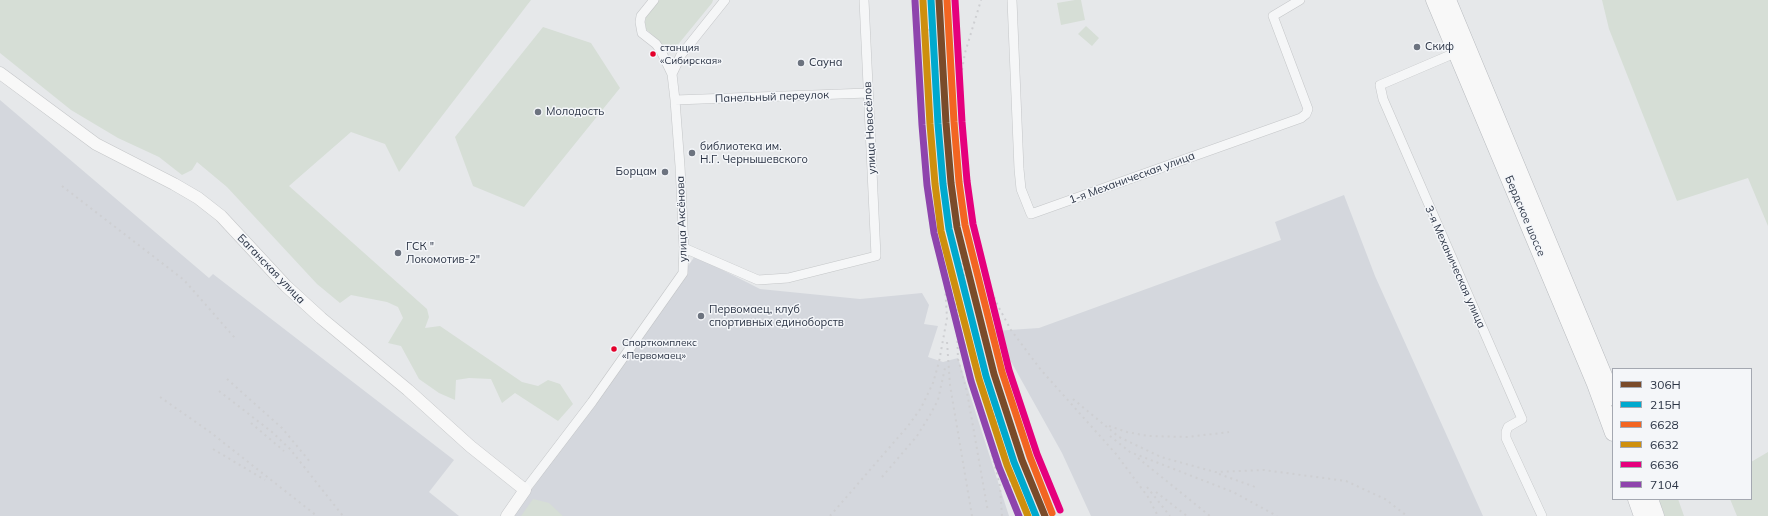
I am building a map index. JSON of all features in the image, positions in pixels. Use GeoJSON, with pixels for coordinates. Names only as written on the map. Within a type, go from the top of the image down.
{"type":"FeatureCollection","features":[{"type":"Feature","properties":{"kind":"highway","name":"Бердское шоссе"},"geometry":{"type":"LineString","coordinates":[[1434,0],[1586,362],[1612,430]]}},
{"type":"Feature","properties":{"kind":"highway","name":"Бердское шоссе"},"geometry":{"type":"LineString","coordinates":[[1448,0],[1612,395]]}},
{"type":"Feature","properties":{"kind":"highway"},"geometry":{"type":"LineString","coordinates":[[1636,500],[1642,516]]}},
{"type":"Feature","properties":{"kind":"highway"},"geometry":{"type":"LineString","coordinates":[[1650,500],[1656,516]]}},
{"type":"Feature","properties":{"kind":"street","name":"улица Аксёнова"},"geometry":{"type":"LineString","coordinates":[[507,516],[592,402],[683,273],[684,248],[675,100],[672,74],[658,48],[642,33],[640,22],[641,16],[654,0]]}},
{"type":"Feature","properties":{"kind":"street"},"geometry":{"type":"LineString","coordinates":[[672,74],[681,55],[725,0]]}},
{"type":"Feature","properties":{"kind":"street","name":"улица Новосёлов"},"geometry":{"type":"LineString","coordinates":[[684,248],[758,280],[788,278],[876,256],[864,0]]}},
{"type":"Feature","properties":{"kind":"street","name":"1-я Механическая улица"},"geometry":{"type":"LineString","coordinates":[[1012,0],[1019,169],[1022,189],[1031,214],[1301,118],[1306,114],[1308,109],[1272,16],[1300,0]]}},
{"type":"Feature","properties":{"kind":"street","name":"3-я Механическая улица"},"geometry":{"type":"LineString","coordinates":[[1455,53],[1380,85],[1382,99],[1522,419],[1508,427],[1506,438],[1542,516]]}},
{"type":"Feature","properties":{"kind":"street","name":"Баганская улица"},"geometry":{"type":"LineString","coordinates":[[0,73],[96,144],[174,184],[198,198],[221,216],[286,286],[321,318],[408,390],[470,446],[525,490]]}},
{"type":"Feature","properties":{"kind":"street","name":"Панельный переулок"},"geometry":{"type":"LineString","coordinates":[[675,100],[868,93]]}},
{"type":"Feature","properties":{"kind":"shaded area"},"geometry":{"type":"Polygon","coordinates":[[[0,0],[531,0],[399,172],[385,144],[351,132],[289,186],[427,309],[429,317],[425,328],[440,326],[522,382],[538,386],[548,380],[560,384],[573,404],[558,421],[515,393],[502,403],[491,379],[469,378],[456,380],[455,400],[439,393],[419,379],[401,346],[388,343],[403,318],[398,307],[387,302],[351,295],[340,303],[317,284],[227,187],[197,162],[192,170],[182,175],[159,157],[118,138],[71,110],[0,53],[0,0]]]}},
{"type":"Feature","properties":{"kind":"shaded area"},"geometry":{"type":"Polygon","coordinates":[[[659,0],[713,0],[676,47],[667,49],[646,29],[646,16],[659,0]]]}},
{"type":"Feature","properties":{"kind":"shaded area"},"geometry":{"type":"Polygon","coordinates":[[[1081,0],[1085,20],[1061,25],[1057,3],[1081,0]]]}},
{"type":"Feature","properties":{"kind":"shaded area"},"geometry":{"type":"Polygon","coordinates":[[[1602,0],[1768,0],[1768,226],[1748,178],[1677,201],[1609,29],[1602,0]]]}},
{"type":"Feature","properties":{"kind":"shaded area"},"geometry":{"type":"Polygon","coordinates":[[[1086,26],[1099,38],[1092,46],[1078,34],[1086,26]]]}},
{"type":"Feature","properties":{"kind":"shaded area","name":"Молодость"},"geometry":{"type":"Polygon","coordinates":[[[543,27],[591,43],[620,88],[524,207],[473,186],[455,137],[543,27]]]}},
{"type":"Feature","properties":{"kind":"shaded area"},"geometry":{"type":"Polygon","coordinates":[[[0,100],[209,278],[213,274],[454,460],[429,492],[459,516],[0,516],[0,100]]]}},
{"type":"Feature","properties":{"kind":"shaded area"},"geometry":{"type":"Polygon","coordinates":[[[1344,195],[1375,276],[1483,516],[1091,516],[1062,453],[994,331],[1039,328],[1281,240],[1275,222],[1344,195]]]}},
{"type":"Feature","properties":{"kind":"shaded area"},"geometry":{"type":"Polygon","coordinates":[[[695,256],[760,289],[860,299],[922,293],[929,305],[924,324],[938,326],[928,357],[943,362],[958,358],[1009,516],[513,516],[695,256]]]}},
{"type":"Feature","properties":{"kind":"shaded area"},"geometry":{"type":"Polygon","coordinates":[[[1768,452],[1768,516],[1737,516],[1730,500],[1752,500],[1752,461],[1768,452]]]}},
{"type":"Feature","properties":{"kind":"shaded area"},"geometry":{"type":"Polygon","coordinates":[[[533,499],[549,503],[563,516],[521,516],[533,499]]]}},
{"type":"Feature","properties":{"kind":"shaded area"},"geometry":{"type":"Polygon","coordinates":[[[1660,500],[1678,500],[1684,516],[1665,516],[1660,500]]]}},
{"type":"Feature","properties":{"kind":"railway"},"geometry":{"type":"LineString","coordinates":[[962,70],[965,53],[981,0]]}},
{"type":"Feature","properties":{"kind":"railway"},"geometry":{"type":"LineString","coordinates":[[929,29],[938,73]]}},
{"type":"Feature","properties":{"kind":"railway"},"geometry":{"type":"LineString","coordinates":[[962,85],[967,176],[976,245],[987,280],[998,306],[1011,330],[1041,370],[1116,454],[1148,497],[1158,516]]}},
{"type":"Feature","properties":{"kind":"railway"},"geometry":{"type":"LineString","coordinates":[[62,186],[184,280],[235,338]]}},
{"type":"Feature","properties":{"kind":"railway"},"geometry":{"type":"LineString","coordinates":[[939,201],[942,220]]}},
{"type":"Feature","properties":{"kind":"railway"},"geometry":{"type":"LineString","coordinates":[[830,516],[908,426],[921,408],[933,383],[939,362],[947,318],[941,216]]}},
{"type":"Feature","properties":{"kind":"railway"},"geometry":{"type":"LineString","coordinates":[[957,227],[969,306],[1003,448],[1016,516]]}},
{"type":"Feature","properties":{"kind":"railway"},"geometry":{"type":"LineString","coordinates":[[947,250],[960,327],[1000,486],[1002,516]]}},
{"type":"Feature","properties":{"kind":"railway"},"geometry":{"type":"LineString","coordinates":[[980,322],[982,340]]}},
{"type":"Feature","properties":{"kind":"railway"},"geometry":{"type":"LineString","coordinates":[[957,329],[958,359],[967,392],[988,512]]}},
{"type":"Feature","properties":{"kind":"railway"},"geometry":{"type":"LineString","coordinates":[[947,342],[950,385],[972,516]]}},
{"type":"Feature","properties":{"kind":"railway"},"geometry":{"type":"LineString","coordinates":[[882,477],[917,436],[930,415],[938,400],[945,368]]}},
{"type":"Feature","properties":{"kind":"railway"},"geometry":{"type":"LineString","coordinates":[[227,379],[282,428],[311,463]]}},
{"type":"Feature","properties":{"kind":"railway"},"geometry":{"type":"LineString","coordinates":[[219,391],[272,432],[290,449],[343,516]]}},
{"type":"Feature","properties":{"kind":"railway"},"geometry":{"type":"LineString","coordinates":[[160,397],[210,432],[317,516]]}},
{"type":"Feature","properties":{"kind":"railway"},"geometry":{"type":"LineString","coordinates":[[1073,399],[1119,437],[1161,457],[1215,472],[1264,470],[1346,481],[1385,499],[1407,516]]}},
{"type":"Feature","properties":{"kind":"railway"},"geometry":{"type":"LineString","coordinates":[[251,423],[284,451]]}},
{"type":"Feature","properties":{"kind":"railway"},"geometry":{"type":"LineString","coordinates":[[1109,426],[1127,432],[1148,436],[1188,437],[1229,432]]}},
{"type":"Feature","properties":{"kind":"railway"},"geometry":{"type":"LineString","coordinates":[[1110,436],[1130,452],[1233,492],[1277,516]]}},
{"type":"Feature","properties":{"kind":"railway"},"geometry":{"type":"LineString","coordinates":[[213,449],[265,480]]}},
{"type":"Feature","properties":{"kind":"railway"},"geometry":{"type":"LineString","coordinates":[[1138,458],[1210,516]]}},
{"type":"Feature","properties":{"kind":"railway"},"geometry":{"type":"LineString","coordinates":[[1011,471],[1028,516]]}},
{"type":"Feature","properties":{"kind":"railway"},"geometry":{"type":"LineString","coordinates":[[1219,474],[1258,488]]}},
{"type":"Feature","properties":{"kind":"railway"},"geometry":{"type":"LineString","coordinates":[[1147,487],[1170,516]]}},
{"type":"Feature","properties":{"kind":"railway"},"geometry":{"type":"LineString","coordinates":[[1156,492],[1187,516]]}},
{"type":"Feature","properties":{"kind":"transit line","name":"215Н"},"geometry":{"type":"LineString","coordinates":[[931,0],[938,124],[943,184],[949,229],[986,376],[1014,462],[1036,516]]}},
{"type":"Feature","properties":{"kind":"transit line","name":"306Н"},"geometry":{"type":"LineString","coordinates":[[939,0],[946,123],[951,183],[957,227],[994,374],[1022,460],[1045,516]]}},
{"type":"Feature","properties":{"kind":"transit line","name":"6628"},"geometry":{"type":"LineString","coordinates":[[947,0],[954,122],[959,182],[965,225],[1002,372],[1030,457],[1052,513]]}},
{"type":"Feature","properties":{"kind":"transit line","name":"6636"},"geometry":{"type":"LineString","coordinates":[[955,0],[962,122],[967,181],[973,224],[1009,370],[1037,454],[1060,510]]}},
{"type":"Feature","properties":{"kind":"transit line","name":"7104"},"geometry":{"type":"LineString","coordinates":[[915,1],[922,125],[927,185],[934,233],[971,381],[999,467],[1019,516]]}},
{"type":"Feature","properties":{"kind":"transit line","name":"6632"},"geometry":{"type":"LineString","coordinates":[[923,1],[930,124],[941,231],[979,379],[1007,465],[1028,516]]}},
{"type":"Feature","properties":{"kind":"place","name":"Скиф"},"geometry":{"type":"Point","coordinates":[1417,47]}},
{"type":"Feature","properties":{"kind":"place","name":"станция «Сибирская»"},"geometry":{"type":"Point","coordinates":[653,54]}},
{"type":"Feature","properties":{"kind":"place","name":"Сауна"},"geometry":{"type":"Point","coordinates":[801,63]}},
{"type":"Feature","properties":{"kind":"place","name":"Молодость"},"geometry":{"type":"Point","coordinates":[538,112]}},
{"type":"Feature","properties":{"kind":"place","name":"библиотека им. Н.Г. Чернышевского"},"geometry":{"type":"Point","coordinates":[692,153]}},
{"type":"Feature","properties":{"kind":"place","name":"Борцам"},"geometry":{"type":"Point","coordinates":[665,172]}},
{"type":"Feature","properties":{"kind":"place","name":"ГСК \" Локомотив-2\""},"geometry":{"type":"Point","coordinates":[398,253]}},
{"type":"Feature","properties":{"kind":"place","name":"Первомаец, клуб спортивных единоборств"},"geometry":{"type":"Point","coordinates":[701,316]}},
{"type":"Feature","properties":{"kind":"place","name":"Спорткомплекс «Первомаец»"},"geometry":{"type":"Point","coordinates":[614,349]}}]}
